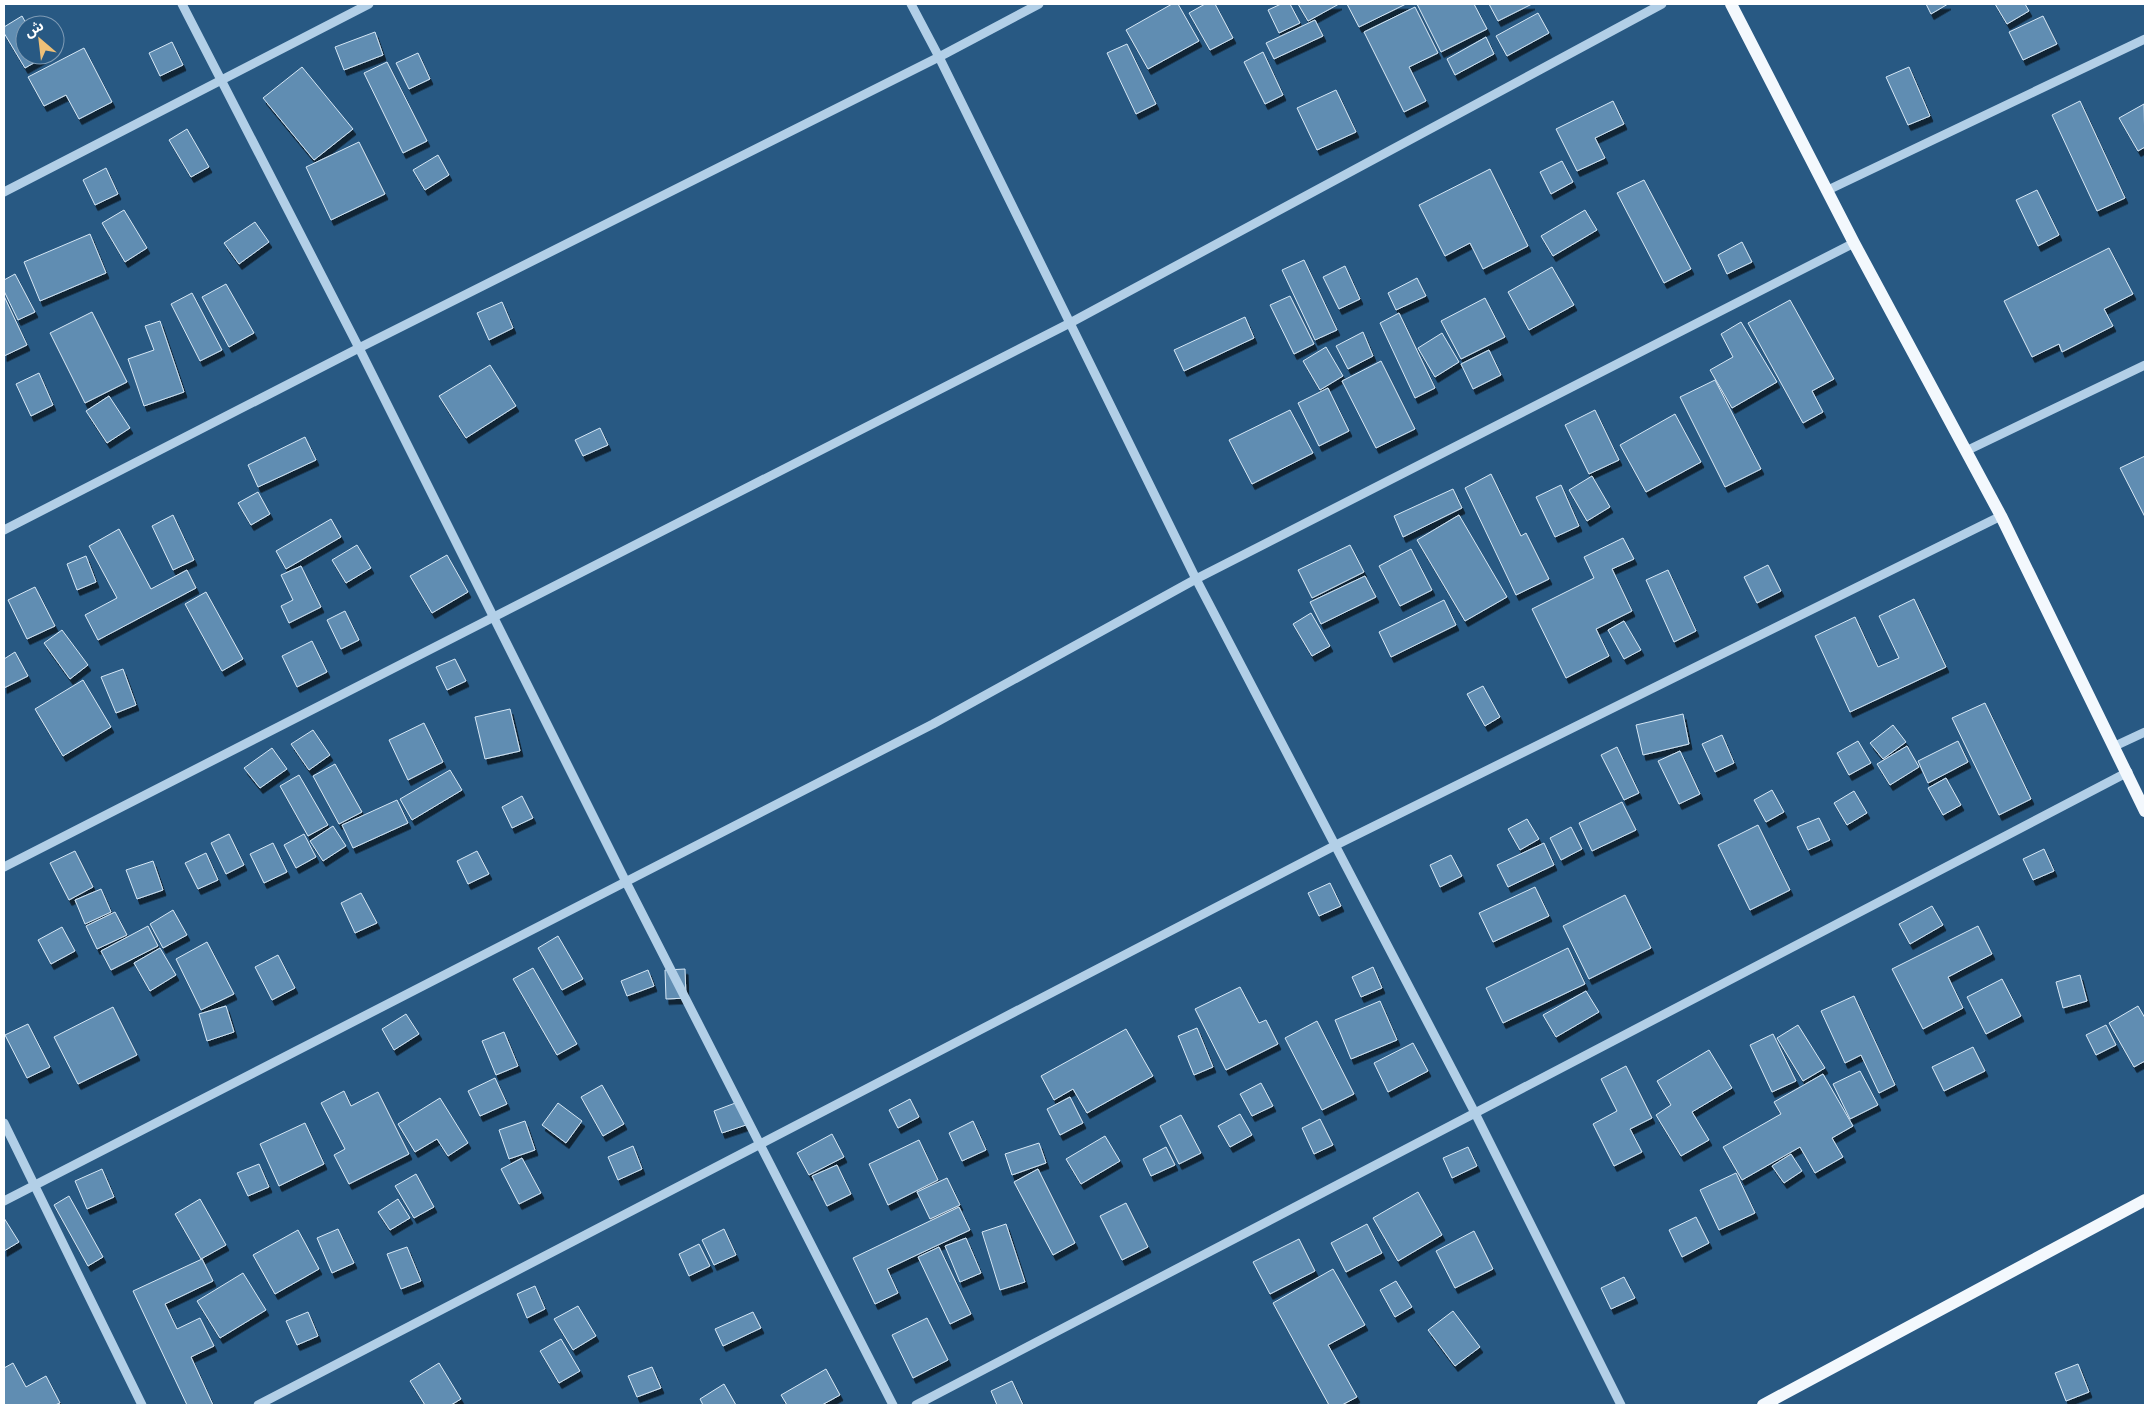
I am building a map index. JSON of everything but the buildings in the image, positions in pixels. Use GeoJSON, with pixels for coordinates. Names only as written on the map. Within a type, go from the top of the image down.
{"type":"FeatureCollection","features":[{"type":"Feature","properties":{"kind":"main road"},"geometry":{"type":"LineString","coordinates":[[1731,4],[1854,243],[2001,516],[2128,772],[2145,811]]}},
{"type":"Feature","properties":{"kind":"main road"},"geometry":{"type":"LineString","coordinates":[[1763,1405],[2145,1200]]}},
{"type":"Feature","properties":{"kind":"street"},"geometry":{"type":"LineString","coordinates":[[182,4],[359,348],[626,882],[893,1405]]}},
{"type":"Feature","properties":{"kind":"street"},"geometry":{"type":"LineString","coordinates":[[4,192],[220,79],[370,4]]}},
{"type":"Feature","properties":{"kind":"street"},"geometry":{"type":"LineString","coordinates":[[911,4],[940,57],[1196,579],[1475,1113],[1621,1405]]}},
{"type":"Feature","properties":{"kind":"street"},"geometry":{"type":"LineString","coordinates":[[4,530],[359,348],[940,57],[1040,4]]}},
{"type":"Feature","properties":{"kind":"street"},"geometry":{"type":"LineString","coordinates":[[4,868],[492,616],[1070,322],[1662,4]]}},
{"type":"Feature","properties":{"kind":"street"},"geometry":{"type":"LineString","coordinates":[[1828,190],[2145,39]]}},
{"type":"Feature","properties":{"kind":"street"},"geometry":{"type":"LineString","coordinates":[[4,1201],[933,724],[1196,579],[1854,243]]}},
{"type":"Feature","properties":{"kind":"street"},"geometry":{"type":"LineString","coordinates":[[1966,451],[2145,365]]}},
{"type":"Feature","properties":{"kind":"street"},"geometry":{"type":"LineString","coordinates":[[258,1405],[1336,845],[2001,516]]}},
{"type":"Feature","properties":{"kind":"street"},"geometry":{"type":"LineString","coordinates":[[2115,746],[2145,732]]}},
{"type":"Feature","properties":{"kind":"street"},"geometry":{"type":"LineString","coordinates":[[916,1405],[2128,772]]}},
{"type":"Feature","properties":{"kind":"street"},"geometry":{"type":"LineString","coordinates":[[4,1122],[142,1405]]}}]}
